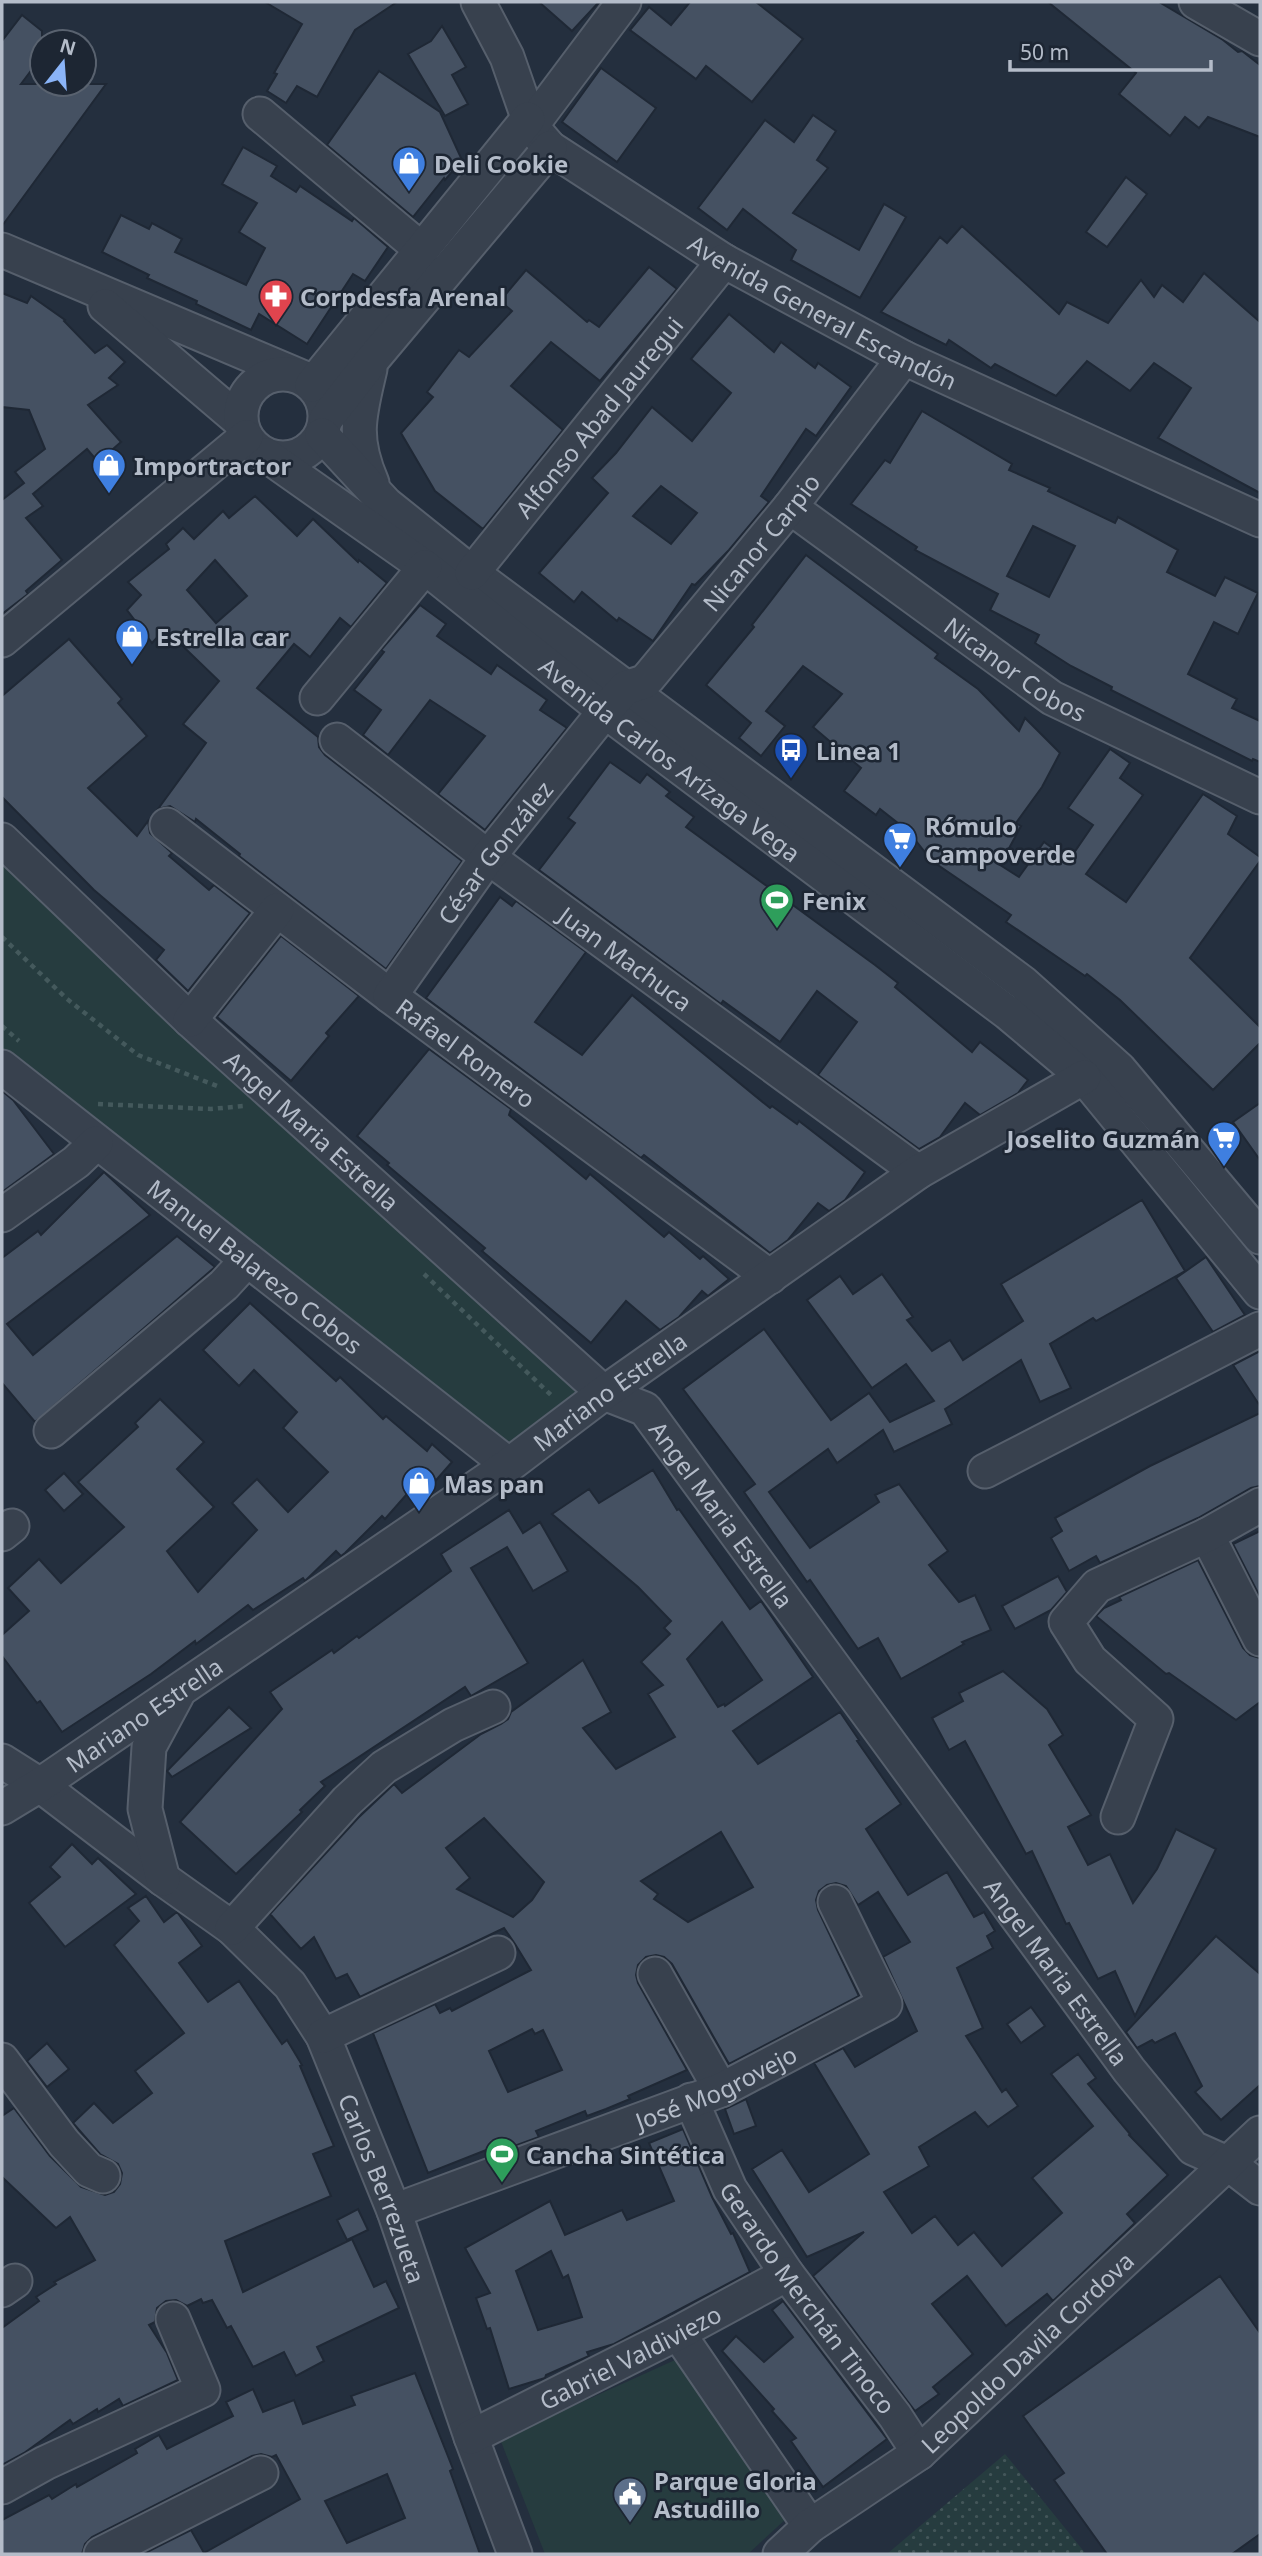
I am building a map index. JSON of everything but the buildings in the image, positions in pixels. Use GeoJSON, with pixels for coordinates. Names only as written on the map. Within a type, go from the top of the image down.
{"type":"FeatureCollection","features":[{"type":"Feature","properties":{"kind":"street"},"geometry":{"type":"LineString","coordinates":[[478,2],[507,57],[536,131]]}},
{"type":"Feature","properties":{"kind":"street"},"geometry":{"type":"LineString","coordinates":[[324,427],[323,400],[308,381],[274,374],[255,383],[243,400],[250,438],[282,459],[298,456],[312,448],[324,427],[536,131],[624,2]]}},
{"type":"Feature","properties":{"kind":"street"},"geometry":{"type":"LineString","coordinates":[[1196,2],[1260,39]]}},
{"type":"Feature","properties":{"kind":"street"},"geometry":{"type":"LineString","coordinates":[[260,114],[422,250]]}},
{"type":"Feature","properties":{"kind":"street"},"geometry":{"type":"LineString","coordinates":[[308,381],[422,250],[536,131]]}},
{"type":"Feature","properties":{"kind":"street","name":"Avenida General Escandón"},"geometry":{"type":"LineString","coordinates":[[536,131],[724,261],[904,358],[1260,520]]}},
{"type":"Feature","properties":{"kind":"street","name":"Avenida Carlos Arízaga Vega"},"geometry":{"type":"LineString","coordinates":[[2,250],[308,381]]}},
{"type":"Feature","properties":{"kind":"street","name":"Alfonso Abad Jauregui"},"geometry":{"type":"LineString","coordinates":[[472,573],[724,261]]}},
{"type":"Feature","properties":{"kind":"street","name":"Avenida Carlos Arízaga Vega"},"geometry":{"type":"LineString","coordinates":[[82,286],[250,438],[425,567],[615,699],[699,740],[1023,983],[1119,1069],[1260,1237]]}},
{"type":"Feature","properties":{"kind":"street","name":"Nicanor Carpio"},"geometry":{"type":"LineString","coordinates":[[615,699],[649,677],[790,507],[904,358]]}},
{"type":"Feature","properties":{"kind":"street"},"geometry":{"type":"LineString","coordinates":[[372,360],[358,434],[372,485],[386,504]]}},
{"type":"Feature","properties":{"kind":"street","name":"Avenida Carlos Arízaga Vega"},"geometry":{"type":"LineString","coordinates":[[324,427],[386,504],[472,573],[615,699],[1008,1013],[1084,1077],[1260,1292]]}},
{"type":"Feature","properties":{"kind":"street"},"geometry":{"type":"LineString","coordinates":[[2,640],[250,438]]}},
{"type":"Feature","properties":{"kind":"street","name":"Nicanor Cobos"},"geometry":{"type":"LineString","coordinates":[[790,507],[1052,698],[1260,797]]}},
{"type":"Feature","properties":{"kind":"street"},"geometry":{"type":"LineString","coordinates":[[317,698],[425,567]]}},
{"type":"Feature","properties":{"kind":"street","name":"César González"},"geometry":{"type":"LineString","coordinates":[[390,996],[488,857],[615,699]]}},
{"type":"Feature","properties":{"kind":"street","name":"Juan Machuca"},"geometry":{"type":"LineString","coordinates":[[337,740],[488,857],[918,1172]]}},
{"type":"Feature","properties":{"kind":"street","name":"Rafael Romero"},"geometry":{"type":"LineString","coordinates":[[167,825],[390,996],[770,1277]]}},
{"type":"Feature","properties":{"kind":"street","name":"Angel Maria Estrella"},"geometry":{"type":"LineString","coordinates":[[2,840],[190,1020],[604,1393],[645,1409],[1129,2070],[1193,2148],[1228,2164],[1260,2188]]}},
{"type":"Feature","properties":{"kind":"street"},"geometry":{"type":"LineString","coordinates":[[190,1020],[277,910]]}},
{"type":"Feature","properties":{"kind":"street","name":"Manuel Balarezo Cobos"},"geometry":{"type":"LineString","coordinates":[[2,1067],[509,1465]]}},
{"type":"Feature","properties":{"kind":"street","name":"Mariano Estrella"},"geometry":{"type":"LineString","coordinates":[[2,1808],[40,1785],[509,1465],[604,1393],[918,1172],[1084,1077]]}},
{"type":"Feature","properties":{"kind":"street"},"geometry":{"type":"LineString","coordinates":[[2,1215],[76,1162],[96,1143]]}},
{"type":"Feature","properties":{"kind":"street"},"geometry":{"type":"LineString","coordinates":[[51,1431],[224,1285],[247,1260]]}},
{"type":"Feature","properties":{"kind":"street"},"geometry":{"type":"LineString","coordinates":[[985,1471],[1260,1329]]}},
{"type":"Feature","properties":{"kind":"street"},"geometry":{"type":"LineString","coordinates":[[1118,1817],[1156,1719],[1090,1660],[1066,1622],[1097,1586],[1207,1535],[1260,1505]]}},
{"type":"Feature","properties":{"kind":"street"},"geometry":{"type":"LineString","coordinates":[[1207,1535],[1260,1639]]}},
{"type":"Feature","properties":{"kind":"street"},"geometry":{"type":"LineString","coordinates":[[163,1879],[145,1809],[149,1747],[180,1690]]}},
{"type":"Feature","properties":{"kind":"street"},"geometry":{"type":"LineString","coordinates":[[232,1928],[347,1801],[384,1767],[453,1725],[493,1707]]}},
{"type":"Feature","properties":{"kind":"street","name":"Carlos Berrezueta"},"geometry":{"type":"LineString","coordinates":[[2,1760],[40,1785],[232,1928],[290,1985],[323,2036],[394,2211],[471,2437],[515,2554]]}},
{"type":"Feature","properties":{"kind":"street","name":"José Mogrovejo"},"geometry":{"type":"LineString","coordinates":[[394,2211],[706,2095],[885,2004],[835,1902]]}},
{"type":"Feature","properties":{"kind":"street"},"geometry":{"type":"LineString","coordinates":[[323,2036],[498,1953]]}},
{"type":"Feature","properties":{"kind":"street","name":"Gerardo Merchán Tinoco"},"geometry":{"type":"LineString","coordinates":[[654,1975],[706,2095],[730,2189],[787,2274],[895,2416],[919,2453]]}},
{"type":"Feature","properties":{"kind":"street"},"geometry":{"type":"LineString","coordinates":[[2,2060],[64,2143],[89,2170],[103,2176]]}},
{"type":"Feature","properties":{"kind":"street","name":"Leopoldo Davila Cordova"},"geometry":{"type":"LineString","coordinates":[[780,2554],[810,2526],[919,2453],[1260,2133]]}},
{"type":"Feature","properties":{"kind":"street","name":"Gabriel Valdiviezo"},"geometry":{"type":"LineString","coordinates":[[471,2437],[787,2274]]}},
{"type":"Feature","properties":{"kind":"street"},"geometry":{"type":"LineString","coordinates":[[2,2487],[45,2463],[203,2390],[173,2319]]}},
{"type":"Feature","properties":{"kind":"street"},"geometry":{"type":"LineString","coordinates":[[677,2333],[810,2526]]}},
{"type":"Feature","properties":{"kind":"street"},"geometry":{"type":"LineString","coordinates":[[101,2554],[261,2473]]}},
{"type":"Feature","properties":{"kind":"path"},"geometry":{"type":"LineString","coordinates":[[2,937],[67,999],[138,1055],[223,1089]]}},
{"type":"Feature","properties":{"kind":"path"},"geometry":{"type":"LineString","coordinates":[[94,1104],[211,1110],[247,1105]]}},
{"type":"Feature","properties":{"kind":"green space"},"geometry":{"type":"Polygon","coordinates":[[[2,861],[579,1395],[505,1447],[2,1048],[2,861]]]}},
{"type":"Feature","properties":{"kind":"green space"},"geometry":{"type":"Polygon","coordinates":[[[675,2360],[788,2517],[748,2554],[545,2554],[500,2439],[675,2360]]]}},
{"type":"Feature","properties":{"kind":"green space"},"geometry":{"type":"Polygon","coordinates":[[[1005,2454],[1086,2554],[887,2554],[1005,2454]]]}},
{"type":"Feature","properties":{"kind":"place","name":"Deli Cookie"},"geometry":{"type":"Point","coordinates":[409,193]}},
{"type":"Feature","properties":{"kind":"place","name":"Corpdesfa Arenal"},"geometry":{"type":"Point","coordinates":[276,326]}},
{"type":"Feature","properties":{"kind":"place","name":"Importractor"},"geometry":{"type":"Point","coordinates":[109,495]}},
{"type":"Feature","properties":{"kind":"place","name":"Estrella car"},"geometry":{"type":"Point","coordinates":[132,666]}},
{"type":"Feature","properties":{"kind":"place","name":"Linea 1"},"geometry":{"type":"Point","coordinates":[791,780]}},
{"type":"Feature","properties":{"kind":"place","name":"Rómulo Campoverde"},"geometry":{"type":"Point","coordinates":[900,869]}},
{"type":"Feature","properties":{"kind":"place","name":"Fenix"},"geometry":{"type":"Point","coordinates":[777,930]}},
{"type":"Feature","properties":{"kind":"place","name":"Joselito Guzmán"},"geometry":{"type":"Point","coordinates":[1224,1168]}},
{"type":"Feature","properties":{"kind":"place","name":"Mas pan"},"geometry":{"type":"Point","coordinates":[419,1513]}},
{"type":"Feature","properties":{"kind":"place","name":"Cancha Sintética"},"geometry":{"type":"Point","coordinates":[502,2184]}},
{"type":"Feature","properties":{"kind":"place","name":"Parque Gloria Astudillo"},"geometry":{"type":"Point","coordinates":[630,2524]}}]}
